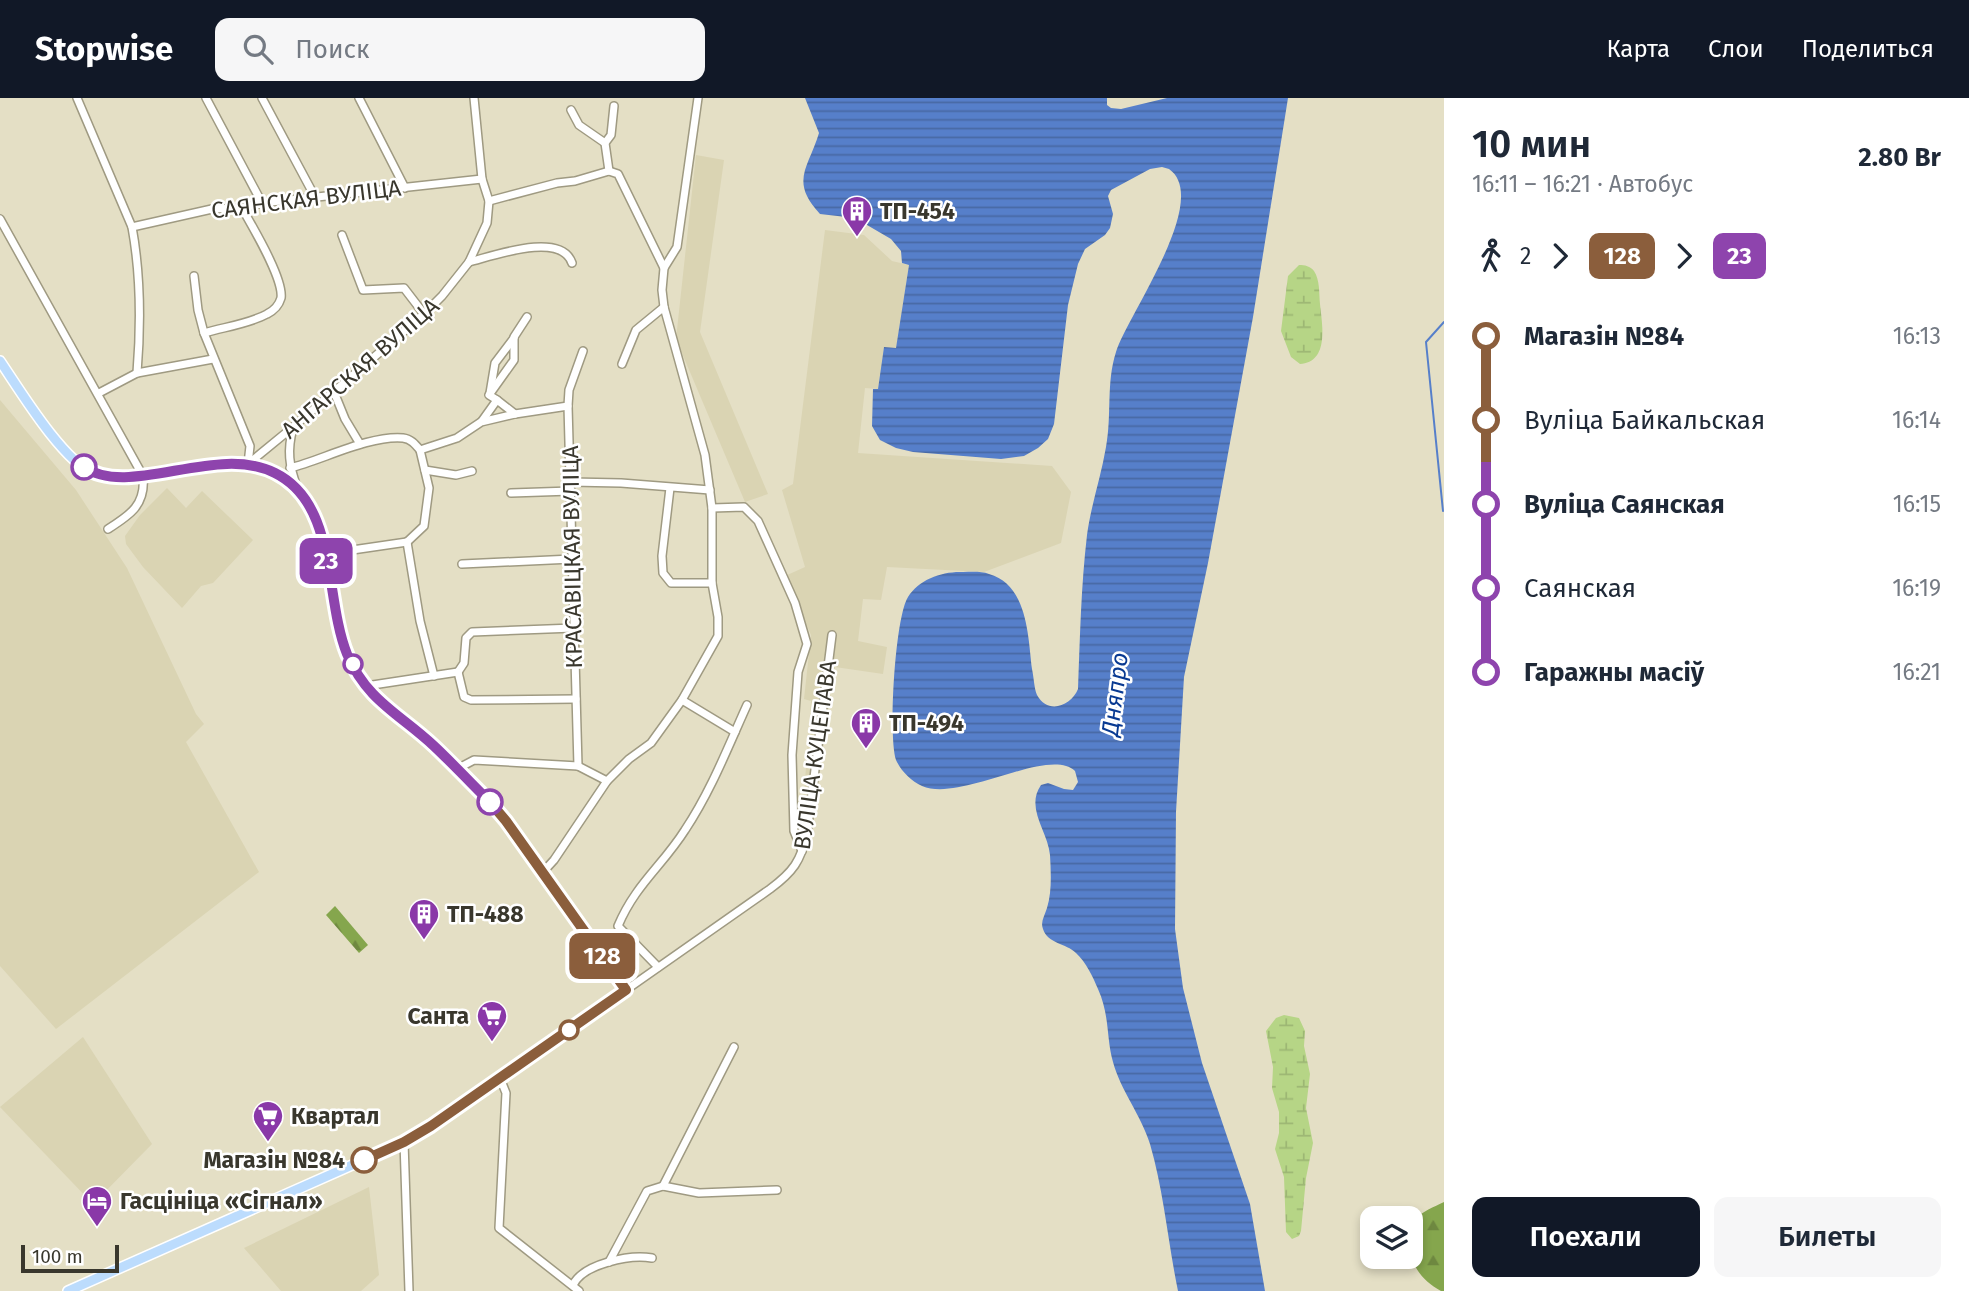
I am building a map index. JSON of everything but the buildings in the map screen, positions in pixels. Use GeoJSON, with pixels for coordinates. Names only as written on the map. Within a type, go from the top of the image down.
{"type":"FeatureCollection","features":[{"type":"Feature","properties":{"kind":"main road"},"geometry":{"type":"LineString","coordinates":[[0,361],[62,448],[92,473],[103,477],[143,476],[221,463],[248,464],[276,473],[297,488],[314,512],[325,554],[334,610],[345,648],[366,686],[392,713],[432,744],[497,810],[626,990]]}},
{"type":"Feature","properties":{"kind":"main road","name":"ВУЛІЦА КУЦЕПАВА"},"geometry":{"type":"LineString","coordinates":[[68,1291],[404,1142],[626,990]]}},
{"type":"Feature","properties":{"kind":"street"},"geometry":{"type":"LineString","coordinates":[[77,98],[132,228],[141,326],[137,373]]}},
{"type":"Feature","properties":{"kind":"street"},"geometry":{"type":"LineString","coordinates":[[206,98],[262,203]]}},
{"type":"Feature","properties":{"kind":"street"},"geometry":{"type":"LineString","coordinates":[[262,98],[315,197]]}},
{"type":"Feature","properties":{"kind":"street"},"geometry":{"type":"LineString","coordinates":[[359,98],[405,188]]}},
{"type":"Feature","properties":{"kind":"street","name":"АНГАРСКАЯ ВУЛІЦА"},"geometry":{"type":"LineString","coordinates":[[248,464],[424,314],[470,262],[487,223],[489,201],[482,179],[474,98]]}},
{"type":"Feature","properties":{"kind":"street"},"geometry":{"type":"LineString","coordinates":[[543,872],[607,781],[629,758],[651,743],[682,700],[718,636],[718,617],[712,583],[712,508],[705,455],[664,307],[662,290],[664,268],[677,247],[698,98]]}},
{"type":"Feature","properties":{"kind":"street"},"geometry":{"type":"LineString","coordinates":[[609,171],[605,143],[611,135],[614,106]]}},
{"type":"Feature","properties":{"kind":"street"},"geometry":{"type":"LineString","coordinates":[[571,110],[579,125],[605,143]]}},
{"type":"Feature","properties":{"kind":"street"},"geometry":{"type":"LineString","coordinates":[[489,201],[609,171],[618,174],[664,268]]}},
{"type":"Feature","properties":{"kind":"street","name":"САЯНСКАЯ ВУЛІЦА"},"geometry":{"type":"LineString","coordinates":[[132,228],[212,209],[242,208],[262,203],[482,179]]}},
{"type":"Feature","properties":{"kind":"street"},"geometry":{"type":"LineString","coordinates":[[204,333],[268,314],[281,298],[267,254],[242,208]]}},
{"type":"Feature","properties":{"kind":"street"},"geometry":{"type":"LineString","coordinates":[[0,219],[143,476],[145,491],[132,513],[108,529]]}},
{"type":"Feature","properties":{"kind":"street"},"geometry":{"type":"LineString","coordinates":[[342,235],[363,290],[404,288],[424,314]]}},
{"type":"Feature","properties":{"kind":"street"},"geometry":{"type":"LineString","coordinates":[[470,262],[537,246],[563,251],[569,254],[572,263]]}},
{"type":"Feature","properties":{"kind":"street"},"geometry":{"type":"LineString","coordinates":[[194,276],[204,333],[250,446],[248,464]]}},
{"type":"Feature","properties":{"kind":"street"},"geometry":{"type":"LineString","coordinates":[[622,364],[636,330],[664,307]]}},
{"type":"Feature","properties":{"kind":"street"},"geometry":{"type":"LineString","coordinates":[[489,395],[495,363],[527,317]]}},
{"type":"Feature","properties":{"kind":"street"},"geometry":{"type":"LineString","coordinates":[[489,395],[514,360],[514,337]]}},
{"type":"Feature","properties":{"kind":"street","name":"КРАСАВІЦКАЯ ВУЛІЦА"},"geometry":{"type":"LineString","coordinates":[[578,766],[568,407],[569,390],[583,351]]}},
{"type":"Feature","properties":{"kind":"street"},"geometry":{"type":"LineString","coordinates":[[99,393],[137,373],[213,359]]}},
{"type":"Feature","properties":{"kind":"street"},"geometry":{"type":"LineString","coordinates":[[334,392],[345,419],[360,444]]}},
{"type":"Feature","properties":{"kind":"street"},"geometry":{"type":"LineString","coordinates":[[489,395],[514,414]]}},
{"type":"Feature","properties":{"kind":"street"},"geometry":{"type":"LineString","coordinates":[[481,422],[497,400]]}},
{"type":"Feature","properties":{"kind":"street"},"geometry":{"type":"LineString","coordinates":[[420,450],[457,438],[481,422],[514,414],[568,407]]}},
{"type":"Feature","properties":{"kind":"street"},"geometry":{"type":"LineString","coordinates":[[293,428],[288,446],[290,468],[297,488]]}},
{"type":"Feature","properties":{"kind":"street"},"geometry":{"type":"LineString","coordinates":[[290,468],[360,444],[405,438],[415,442],[420,450],[429,488],[424,526],[407,542],[325,554]]}},
{"type":"Feature","properties":{"kind":"street"},"geometry":{"type":"LineString","coordinates":[[425,470],[456,475],[472,471]]}},
{"type":"Feature","properties":{"kind":"street"},"geometry":{"type":"LineString","coordinates":[[510,493],[621,483],[710,490]]}},
{"type":"Feature","properties":{"kind":"street"},"geometry":{"type":"LineString","coordinates":[[670,488],[662,556],[663,573],[671,583],[712,583]]}},
{"type":"Feature","properties":{"kind":"street"},"geometry":{"type":"LineString","coordinates":[[712,508],[744,507],[758,521],[795,603],[807,644],[798,672],[792,755],[794,831],[802,851]]}},
{"type":"Feature","properties":{"kind":"street"},"geometry":{"type":"LineString","coordinates":[[407,542],[420,621],[434,676]]}},
{"type":"Feature","properties":{"kind":"street"},"geometry":{"type":"LineString","coordinates":[[462,564],[572,559]]}},
{"type":"Feature","properties":{"kind":"street"},"geometry":{"type":"LineString","coordinates":[[366,686],[458,672],[464,663],[466,638],[472,632],[574,628]]}},
{"type":"Feature","properties":{"kind":"street","name":"ВУЛІЦА КУЦЕПАВА"},"geometry":{"type":"LineString","coordinates":[[626,990],[779,882],[799,862],[832,635]]}},
{"type":"Feature","properties":{"kind":"street"},"geometry":{"type":"LineString","coordinates":[[458,672],[464,697],[471,700],[576,699]]}},
{"type":"Feature","properties":{"kind":"street"},"geometry":{"type":"LineString","coordinates":[[682,700],[735,732]]}},
{"type":"Feature","properties":{"kind":"street"},"geometry":{"type":"LineString","coordinates":[[657,967],[618,926],[626,907],[651,871],[685,832],[711,786],[747,705]]}},
{"type":"Feature","properties":{"kind":"street"},"geometry":{"type":"LineString","coordinates":[[457,769],[474,760],[578,766],[607,781]]}},
{"type":"Feature","properties":{"kind":"street"},"geometry":{"type":"LineString","coordinates":[[663,1186],[734,1047]]}},
{"type":"Feature","properties":{"kind":"street"},"geometry":{"type":"LineString","coordinates":[[500,1078],[506,1093],[499,1228],[576,1288]]}},
{"type":"Feature","properties":{"kind":"street"},"geometry":{"type":"LineString","coordinates":[[404,1142],[409,1291]]}},
{"type":"Feature","properties":{"kind":"street"},"geometry":{"type":"LineString","coordinates":[[609,1262],[647,1191],[663,1186],[699,1193],[776,1190]]}},
{"type":"Feature","properties":{"kind":"street"},"geometry":{"type":"LineString","coordinates":[[576,1288],[577,1276],[609,1262],[638,1256],[652,1258]]}},
{"type":"Feature","properties":{"kind":"shaded area"},"geometry":{"type":"Polygon","coordinates":[[[696,155],[724,160],[700,332],[768,494],[745,502],[676,339],[696,155]]]}},
{"type":"Feature","properties":{"kind":"shaded area"},"geometry":{"type":"Polygon","coordinates":[[[825,230],[864,235],[892,261],[909,265],[896,349],[884,347],[878,389],[865,388],[858,453],[1052,466],[1071,492],[1061,543],[984,572],[887,567],[881,600],[863,599],[858,641],[887,647],[883,674],[835,667],[816,796],[804,794],[811,701],[804,699],[811,635],[785,576],[805,567],[782,490],[793,484],[825,230]]]}},
{"type":"Feature","properties":{"kind":"shaded area"},"geometry":{"type":"Polygon","coordinates":[[[0,400],[76,490],[127,568],[196,714],[204,724],[186,742],[259,872],[56,1029],[0,966],[0,400]]]}},
{"type":"Feature","properties":{"kind":"shaded area"},"geometry":{"type":"Polygon","coordinates":[[[167,488],[186,508],[202,491],[253,540],[213,583],[201,586],[182,608],[143,567],[126,544],[125,536],[140,515],[167,488]]]}},
{"type":"Feature","properties":{"kind":"shaded area"},"geometry":{"type":"Polygon","coordinates":[[[83,1037],[152,1144],[93,1204],[0,1107],[83,1037]]]}},
{"type":"Feature","properties":{"kind":"shaded area"},"geometry":{"type":"Polygon","coordinates":[[[369,1187],[379,1275],[361,1291],[281,1291],[244,1248],[369,1187]]]}},
{"type":"Feature","properties":{"kind":"green space"},"geometry":{"type":"Polygon","coordinates":[[[1299,265],[1311,268],[1317,278],[1322,331],[1322,341],[1316,357],[1310,362],[1300,364],[1291,357],[1281,331],[1288,276],[1299,265]]]}},
{"type":"Feature","properties":{"kind":"green space"},"geometry":{"type":"Polygon","coordinates":[[[335,906],[368,945],[359,953],[326,915],[335,906]]]}},
{"type":"Feature","properties":{"kind":"green space"},"geometry":{"type":"Polygon","coordinates":[[[1284,1015],[1299,1018],[1305,1031],[1304,1046],[1310,1074],[1306,1108],[1313,1143],[1306,1178],[1301,1231],[1299,1236],[1292,1239],[1286,1232],[1284,1177],[1275,1149],[1279,1133],[1279,1112],[1272,1088],[1273,1067],[1266,1031],[1276,1018],[1284,1015]]]}},
{"type":"Feature","properties":{"kind":"green space"},"geometry":{"type":"Polygon","coordinates":[[[1444,1202],[1444,1291],[1428,1282],[1417,1269],[1423,1269],[1423,1214],[1444,1202]]]}},
{"type":"Feature","properties":{"kind":"water","name":"Дняпро"},"geometry":{"type":"Polygon","coordinates":[[[805,98],[1107,98],[1107,105],[1121,109],[1167,98],[1288,98],[1253,317],[1208,563],[1184,677],[1176,812],[1175,929],[1183,988],[1202,1063],[1250,1204],[1265,1291],[1178,1291],[1155,1162],[1146,1133],[1116,1072],[1102,999],[1080,957],[1049,938],[1043,929],[1042,921],[1050,896],[1050,862],[1035,802],[1041,785],[1048,783],[1073,790],[1078,782],[1075,771],[1062,765],[1045,765],[959,787],[939,789],[922,786],[907,775],[896,760],[894,747],[894,677],[903,609],[908,597],[918,585],[940,575],[979,572],[1002,580],[1012,589],[1024,614],[1037,695],[1047,705],[1059,706],[1075,695],[1078,689],[1087,535],[1106,447],[1113,364],[1123,335],[1174,231],[1180,205],[1180,184],[1169,169],[1162,167],[1150,169],[1111,190],[1108,196],[1113,214],[1110,228],[1105,235],[1085,249],[1078,264],[1068,305],[1054,424],[1048,439],[1024,456],[1001,459],[913,452],[880,440],[872,426],[873,389],[878,389],[884,347],[896,348],[909,265],[902,263],[901,251],[891,239],[855,218],[820,214],[811,202],[805,192],[804,174],[819,133],[805,98]]]}},
{"type":"Feature","properties":{"kind":"waterway"},"geometry":{"type":"LineString","coordinates":[[1443,511],[1426,342],[1444,322]]}},
{"type":"Feature","properties":{"kind":"bus line","name":"23"},"geometry":{"type":"LineString","coordinates":[[84,467],[103,477],[143,476],[221,463],[248,464],[276,473],[297,488],[316,517],[334,610],[351,662],[377,699],[432,744],[490,802]]}},
{"type":"Feature","properties":{"kind":"bus line","name":"128"},"geometry":{"type":"LineString","coordinates":[[364,1160],[431,1126],[626,990],[490,802]]}},
{"type":"Feature","properties":{"kind":"place","name":"ТП-454"},"geometry":{"type":"Point","coordinates":[857,238]}},
{"type":"Feature","properties":{"kind":"place","name":"ТП-494"},"geometry":{"type":"Point","coordinates":[866,750]}},
{"type":"Feature","properties":{"kind":"place","name":"ТП-488"},"geometry":{"type":"Point","coordinates":[424,941]}},
{"type":"Feature","properties":{"kind":"place","name":"Санта"},"geometry":{"type":"Point","coordinates":[492,1043]}},
{"type":"Feature","properties":{"kind":"place","name":"Квартал"},"geometry":{"type":"Point","coordinates":[268,1143]}},
{"type":"Feature","properties":{"kind":"place","name":"Магазін №84"},"geometry":{"type":"Point","coordinates":[364,1160]}},
{"type":"Feature","properties":{"kind":"place","name":"Гасцініца «Сігнал»"},"geometry":{"type":"Point","coordinates":[97,1228]}}]}
